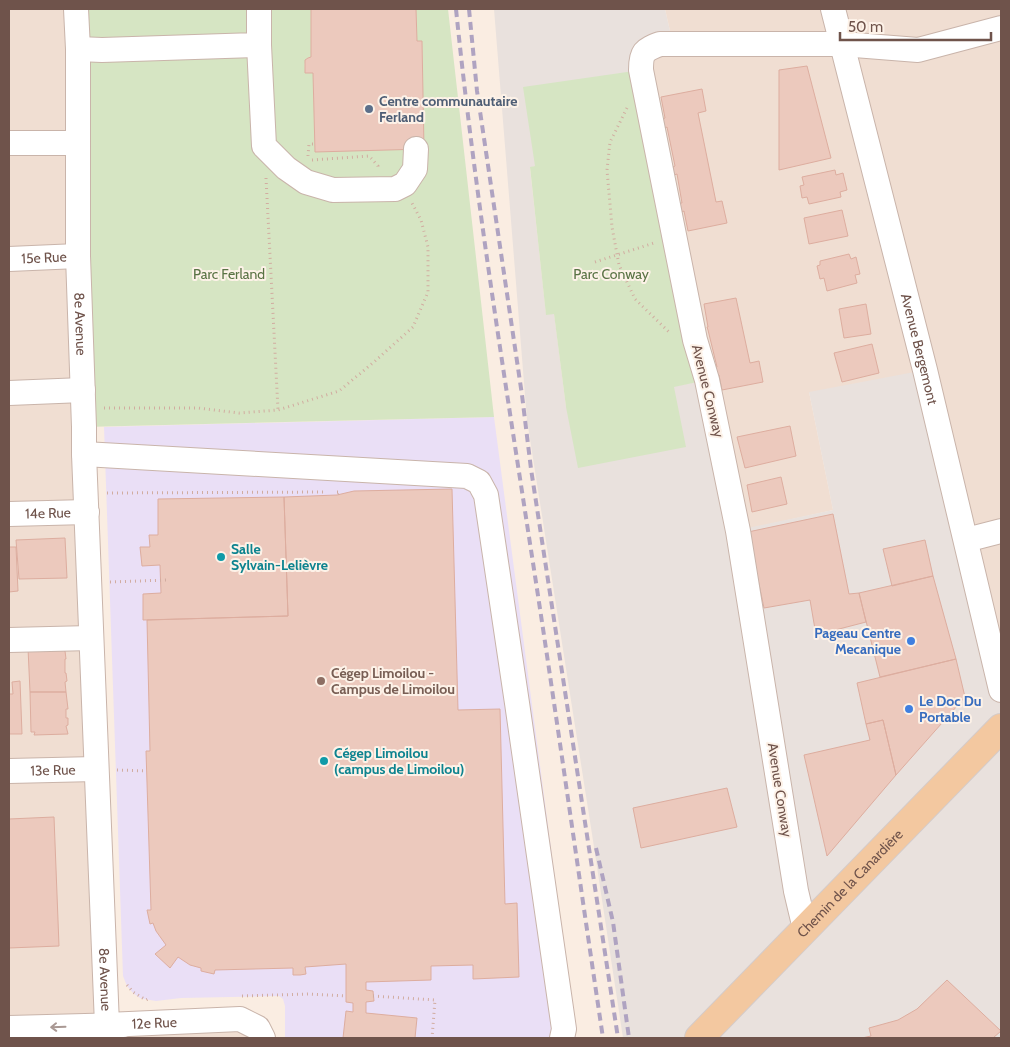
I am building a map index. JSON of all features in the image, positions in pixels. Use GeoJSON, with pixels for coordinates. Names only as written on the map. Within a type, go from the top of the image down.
{"type":"FeatureCollection","features":[{"type":"Feature","properties":{"kind":"main road","name":"Chemin de la Canardière"},"geometry":{"type":"LineString","coordinates":[[700,1038],[1001,728]]}},
{"type":"Feature","properties":{"kind":"street","name":"8e Avenue"},"geometry":{"type":"LineString","coordinates":[[76,9],[78,49],[78,256],[84,454],[107,1026],[162,1030],[240,1019],[258,1028],[263,1038]]}},
{"type":"Feature","properties":{"kind":"street"},"geometry":{"type":"LineString","coordinates":[[259,9],[264,146],[286,168],[306,182],[333,190],[395,189],[405,184],[415,169],[416,149]]}},
{"type":"Feature","properties":{"kind":"street","name":"Avenue Bergemont"},"geometry":{"type":"LineString","coordinates":[[833,9],[925,370],[1001,690]]}},
{"type":"Feature","properties":{"kind":"street"},"geometry":{"type":"LineString","coordinates":[[842,44],[918,50],[1000,34]]}},
{"type":"Feature","properties":{"kind":"street","name":"Avenue Conway"},"geometry":{"type":"LineString","coordinates":[[805,929],[796,891],[738,530],[707,380],[695,340],[641,70],[641,58],[647,49],[660,44],[842,44]]}},
{"type":"Feature","properties":{"kind":"street"},"geometry":{"type":"LineString","coordinates":[[78,49],[102,50],[259,45]]}},
{"type":"Feature","properties":{"kind":"street"},"geometry":{"type":"LineString","coordinates":[[9,143],[78,143]]}},
{"type":"Feature","properties":{"kind":"street","name":"15e Rue"},"geometry":{"type":"LineString","coordinates":[[9,259],[78,256]]}},
{"type":"Feature","properties":{"kind":"street"},"geometry":{"type":"LineString","coordinates":[[9,393],[83,399]]}},
{"type":"Feature","properties":{"kind":"street"},"geometry":{"type":"LineString","coordinates":[[84,454],[467,476],[479,482],[486,495],[505,618],[564,1029],[562,1038]]}},
{"type":"Feature","properties":{"kind":"street","name":"14e Rue"},"geometry":{"type":"LineString","coordinates":[[9,514],[87,502]]}},
{"type":"Feature","properties":{"kind":"street"},"geometry":{"type":"LineString","coordinates":[[966,540],[1001,532]]}},
{"type":"Feature","properties":{"kind":"street"},"geometry":{"type":"LineString","coordinates":[[9,640],[91,638]]}},
{"type":"Feature","properties":{"kind":"street","name":"13e Rue"},"geometry":{"type":"LineString","coordinates":[[9,771],[96,769]]}},
{"type":"Feature","properties":{"kind":"street"},"geometry":{"type":"LineString","coordinates":[[9,1028],[107,1026]]}},
{"type":"Feature","properties":{"kind":"path"},"geometry":{"type":"LineString","coordinates":[[646,92],[637,98],[626,110],[610,142],[607,170],[612,227],[617,255],[619,265],[635,299],[672,334],[695,340]]}},
{"type":"Feature","properties":{"kind":"path"},"geometry":{"type":"LineString","coordinates":[[315,144],[309,144],[308,160],[369,156],[378,166],[376,173]]}},
{"type":"Feature","properties":{"kind":"path"},"geometry":{"type":"LineString","coordinates":[[264,146],[278,410]]}},
{"type":"Feature","properties":{"kind":"path"},"geometry":{"type":"LineString","coordinates":[[83,399],[198,408],[239,414],[278,410],[339,391],[413,327],[428,292],[428,247],[421,220],[415,206],[400,186]]}},
{"type":"Feature","properties":{"kind":"path"},"geometry":{"type":"LineString","coordinates":[[595,262],[674,237]]}},
{"type":"Feature","properties":{"kind":"path"},"geometry":{"type":"LineString","coordinates":[[87,502],[340,492],[337,495]]}},
{"type":"Feature","properties":{"kind":"path"},"geometry":{"type":"LineString","coordinates":[[90,583],[168,580]]}},
{"type":"Feature","properties":{"kind":"path"},"geometry":{"type":"LineString","coordinates":[[96,769],[147,771]]}},
{"type":"Feature","properties":{"kind":"path"},"geometry":{"type":"LineString","coordinates":[[122,978],[133,992],[146,1000],[155,999]]}},
{"type":"Feature","properties":{"kind":"path"},"geometry":{"type":"LineString","coordinates":[[242,996],[309,994],[346,996]]}},
{"type":"Feature","properties":{"kind":"path"},"geometry":{"type":"LineString","coordinates":[[373,996],[436,1000],[432,1038]]}},
{"type":"Feature","properties":{"kind":"shaded area"},"geometry":{"type":"Polygon","coordinates":[[[9,9],[76,9],[107,1025],[240,1019],[263,1038],[9,1038],[9,9]]]}},
{"type":"Feature","properties":{"kind":"shaded area"},"geometry":{"type":"Polygon","coordinates":[[[494,9],[665,9],[673,44],[641,70],[535,166],[530,168],[546,314],[554,313],[566,407],[707,380],[738,530],[833,510],[809,392],[925,370],[1001,690],[1001,1038],[623,1038],[527,420],[494,9]]]}},
{"type":"Feature","properties":{"kind":"shaded area"},"geometry":{"type":"Polygon","coordinates":[[[665,9],[1001,9],[1001,690],[809,392],[833,510],[738,531],[647,49],[673,44],[665,9]]]}},
{"type":"Feature","properties":{"kind":"shaded area","name":"Cégep Limoilou - Campus de Limoilou"},"geometry":{"type":"Polygon","coordinates":[[[494,417],[576,1038],[285,1038],[285,1006],[283,999],[279,996],[181,998],[156,1001],[140,998],[127,986],[123,976],[104,427],[494,417]]]}},
{"type":"Feature","properties":{"kind":"green space","name":"Parc Ferland"},"geometry":{"type":"Polygon","coordinates":[[[76,9],[311,9],[311,57],[306,61],[305,72],[313,73],[315,144],[424,149],[422,41],[417,41],[416,9],[448,9],[494,417],[84,427],[76,9]]]}},
{"type":"Feature","properties":{"kind":"green space","name":"Parc Conway"},"geometry":{"type":"Polygon","coordinates":[[[641,70],[707,380],[674,387],[686,447],[578,468],[566,407],[554,314],[546,315],[530,167],[535,166],[523,87],[641,70]]]}},
{"type":"Feature","properties":{"kind":"building","name":"Centre communautaire Ferland"},"geometry":{"type":"Polygon","coordinates":[[[311,9],[416,9],[417,41],[422,41],[424,149],[315,152],[313,73],[305,73],[305,60],[311,57],[311,9]]]}},
{"type":"Feature","properties":{"kind":"building"},"geometry":{"type":"Polygon","coordinates":[[[807,66],[831,158],[779,170],[779,70],[807,66]]]}},
{"type":"Feature","properties":{"kind":"building"},"geometry":{"type":"Polygon","coordinates":[[[702,89],[706,111],[698,113],[716,202],[722,201],[727,223],[688,231],[684,211],[682,212],[680,203],[682,203],[677,174],[674,175],[673,167],[675,166],[667,127],[665,128],[663,119],[665,118],[661,97],[702,89]]]}},
{"type":"Feature","properties":{"kind":"building"},"geometry":{"type":"Polygon","coordinates":[[[835,170],[836,175],[843,173],[847,190],[840,192],[841,197],[809,204],[807,197],[802,198],[800,186],[804,185],[802,177],[835,170]]]}},
{"type":"Feature","properties":{"kind":"building"},"geometry":{"type":"Polygon","coordinates":[[[842,210],[848,236],[809,244],[804,218],[842,210]]]}},
{"type":"Feature","properties":{"kind":"building"},"geometry":{"type":"Polygon","coordinates":[[[849,254],[851,259],[856,257],[860,274],[855,275],[857,283],[827,291],[824,278],[820,279],[817,266],[820,265],[820,261],[849,254]]]}},
{"type":"Feature","properties":{"kind":"building"},"geometry":{"type":"Polygon","coordinates":[[[736,298],[750,363],[759,361],[763,382],[722,390],[719,375],[717,376],[715,368],[717,367],[707,327],[704,304],[736,298]]]}},
{"type":"Feature","properties":{"kind":"building"},"geometry":{"type":"Polygon","coordinates":[[[866,304],[871,334],[844,338],[839,309],[866,304]]]}},
{"type":"Feature","properties":{"kind":"building"},"geometry":{"type":"Polygon","coordinates":[[[872,344],[879,373],[842,382],[834,353],[872,344]]]}},
{"type":"Feature","properties":{"kind":"building"},"geometry":{"type":"Polygon","coordinates":[[[790,426],[796,456],[745,468],[737,437],[790,426]]]}},
{"type":"Feature","properties":{"kind":"building"},"geometry":{"type":"Polygon","coordinates":[[[781,477],[787,504],[752,512],[747,485],[781,477]]]}},
{"type":"Feature","properties":{"kind":"building","name":"Cégep Limoilou (campus de Limoilou)"},"geometry":{"type":"Polygon","coordinates":[[[452,489],[458,710],[500,709],[505,904],[517,903],[519,977],[473,979],[473,965],[431,966],[431,980],[366,982],[366,990],[373,991],[374,1001],[366,1002],[366,1013],[417,1018],[415,1038],[343,1038],[346,1011],[353,1012],[353,1003],[346,1002],[346,964],[305,967],[306,974],[300,975],[293,975],[293,968],[215,970],[214,974],[201,971],[201,968],[190,965],[178,957],[170,968],[155,954],[166,945],[153,923],[150,924],[147,910],[151,910],[146,751],[150,751],[147,620],[288,616],[284,497],[337,495],[354,491],[452,489]]]}},
{"type":"Feature","properties":{"kind":"building"},"geometry":{"type":"Polygon","coordinates":[[[284,497],[288,616],[143,620],[143,594],[161,593],[160,565],[142,566],[140,547],[150,547],[149,535],[158,535],[158,499],[284,497]]]}},
{"type":"Feature","properties":{"kind":"building"},"geometry":{"type":"Polygon","coordinates":[[[833,514],[849,594],[859,593],[866,622],[816,635],[810,600],[764,608],[748,532],[833,514]]]}},
{"type":"Feature","properties":{"kind":"building"},"geometry":{"type":"Polygon","coordinates":[[[65,538],[67,578],[19,579],[16,540],[65,538]]]}},
{"type":"Feature","properties":{"kind":"building"},"geometry":{"type":"Polygon","coordinates":[[[925,540],[933,576],[892,586],[883,549],[925,540]]]}},
{"type":"Feature","properties":{"kind":"building"},"geometry":{"type":"Polygon","coordinates":[[[9,547],[16,547],[18,591],[9,592],[9,547]]]}},
{"type":"Feature","properties":{"kind":"building","name":"Pageau Centre Mecanique"},"geometry":{"type":"Polygon","coordinates":[[[933,576],[956,659],[880,677],[859,593],[933,576]]]}},
{"type":"Feature","properties":{"kind":"building"},"geometry":{"type":"Polygon","coordinates":[[[64,643],[66,692],[30,692],[28,648],[64,643]]]}},
{"type":"Feature","properties":{"kind":"building","name":"Le Doc Du Portable"},"geometry":{"type":"Polygon","coordinates":[[[956,659],[965,697],[896,775],[883,720],[866,724],[857,683],[956,659]]]}},
{"type":"Feature","properties":{"kind":"building"},"geometry":{"type":"Polygon","coordinates":[[[20,681],[22,734],[9,734],[9,694],[13,694],[12,682],[20,681]]]}},
{"type":"Feature","properties":{"kind":"building"},"geometry":{"type":"Polygon","coordinates":[[[30,692],[66,692],[68,709],[66,709],[66,718],[68,718],[68,725],[66,726],[68,734],[34,735],[35,732],[31,732],[30,692]]]}},
{"type":"Feature","properties":{"kind":"building"},"geometry":{"type":"Polygon","coordinates":[[[883,720],[896,775],[827,856],[804,755],[870,740],[866,724],[883,720]]]}},
{"type":"Feature","properties":{"kind":"building"},"geometry":{"type":"Polygon","coordinates":[[[727,788],[737,827],[641,848],[633,808],[727,788]]]}},
{"type":"Feature","properties":{"kind":"building"},"geometry":{"type":"Polygon","coordinates":[[[54,817],[59,946],[9,948],[9,819],[54,817]]]}},
{"type":"Feature","properties":{"kind":"building"},"geometry":{"type":"Polygon","coordinates":[[[947,980],[1001,1031],[993,1038],[862,1038],[871,1036],[869,1028],[898,1020],[917,1009],[947,980]]]}},
{"type":"Feature","properties":{"kind":"railway"},"geometry":{"type":"LineString","coordinates":[[456,9],[489,273],[603,1038]]}},
{"type":"Feature","properties":{"kind":"railway"},"geometry":{"type":"LineString","coordinates":[[469,9],[477,91],[522,395],[531,469],[618,1038]]}},
{"type":"Feature","properties":{"kind":"railway"},"geometry":{"type":"LineString","coordinates":[[596,848],[613,922],[629,1038]]}},
{"type":"Feature","properties":{"kind":"place","name":"Centre communautaire Ferland"},"geometry":{"type":"Point","coordinates":[369,109]}},
{"type":"Feature","properties":{"kind":"place","name":"Salle Sylvain-Lelièvre"},"geometry":{"type":"Point","coordinates":[221,557]}},
{"type":"Feature","properties":{"kind":"place","name":"Pageau Centre Mecanique"},"geometry":{"type":"Point","coordinates":[911,641]}},
{"type":"Feature","properties":{"kind":"place","name":"Cégep Limoilou - Campus de Limoilou"},"geometry":{"type":"Point","coordinates":[321,681]}},
{"type":"Feature","properties":{"kind":"place","name":"Le Doc Du Portable"},"geometry":{"type":"Point","coordinates":[909,709]}},
{"type":"Feature","properties":{"kind":"place","name":"Cégep Limoilou (campus de Limoilou)"},"geometry":{"type":"Point","coordinates":[324,761]}}]}
